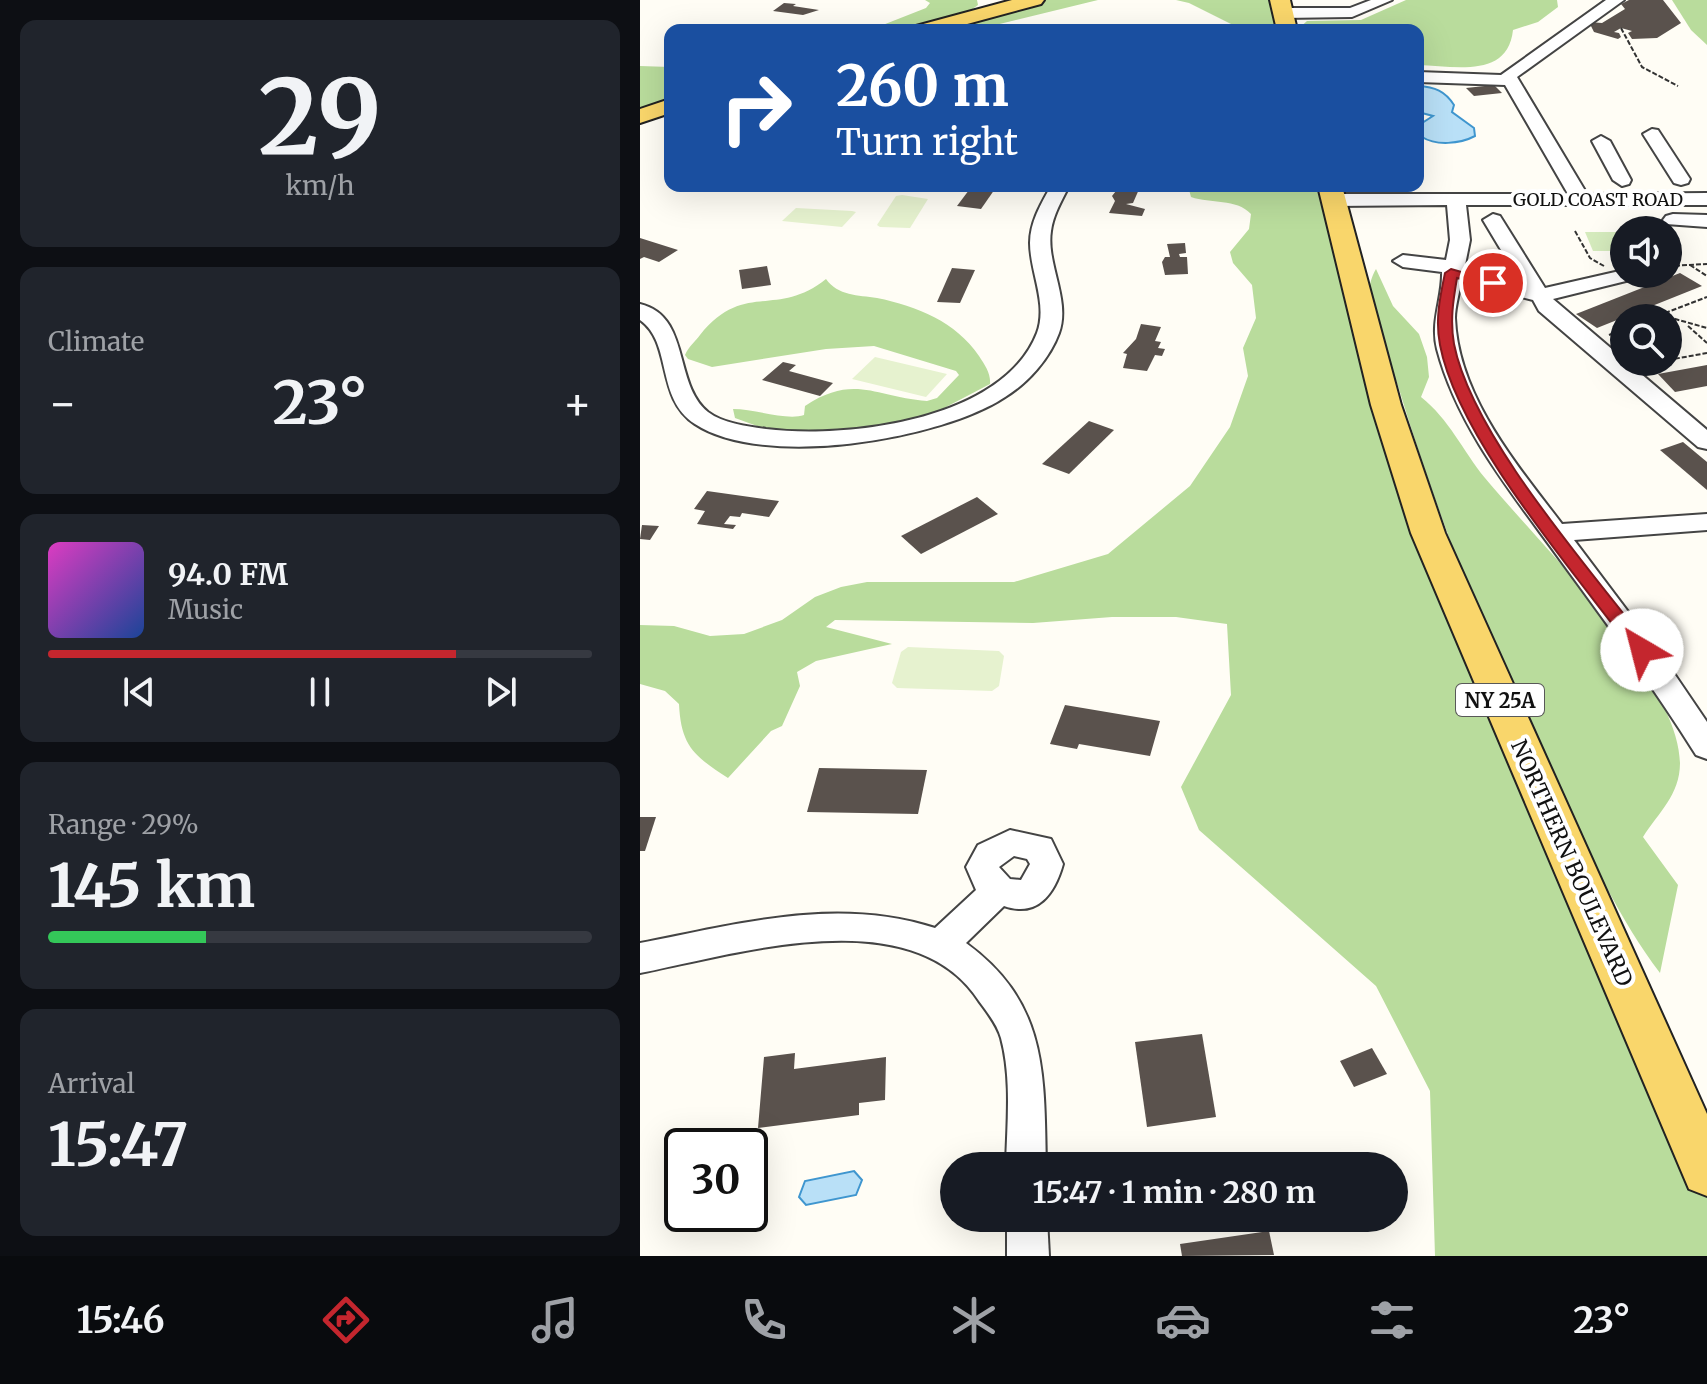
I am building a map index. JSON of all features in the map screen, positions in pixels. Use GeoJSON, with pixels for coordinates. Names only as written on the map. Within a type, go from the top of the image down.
{"type":"FeatureCollection","features":[{"type":"Feature","properties":{"kind":"main road"},"geometry":{"type":"LineString","coordinates":[[940,24],[988,7],[1022,1]]}},
{"type":"Feature","properties":{"kind":"main road"},"geometry":{"type":"LineString","coordinates":[[640,116],[664,109]]}},
{"type":"Feature","properties":{"kind":"main road","name":"NORTHERN BOULEVARD"},"geometry":{"type":"LineString","coordinates":[[1334,200],[1386,405],[1428,533],[1707,1171]]}},
{"type":"Feature","properties":{"kind":"street"},"geometry":{"type":"LineString","coordinates":[[1282,12],[1340,0]]}},
{"type":"Feature","properties":{"kind":"street"},"geometry":{"type":"LineString","coordinates":[[1322,5],[1352,12],[1385,0]]}},
{"type":"Feature","properties":{"kind":"street"},"geometry":{"type":"LineString","coordinates":[[1508,80],[1511,72],[1560,37],[1587,8],[1617,0]]}},
{"type":"Feature","properties":{"kind":"street"},"geometry":{"type":"LineString","coordinates":[[1530,58],[1531,37],[1560,37]]}},
{"type":"Feature","properties":{"kind":"street"},"geometry":{"type":"LineString","coordinates":[[1424,77],[1508,80]]}},
{"type":"Feature","properties":{"kind":"street"},"geometry":{"type":"LineString","coordinates":[[1508,80],[1581,199]]}},
{"type":"Feature","properties":{"kind":"street"},"geometry":{"type":"LineString","coordinates":[[1652,134],[1681,179]]}},
{"type":"Feature","properties":{"kind":"street"},"geometry":{"type":"LineString","coordinates":[[1601,141],[1622,180]]}},
{"type":"Feature","properties":{"kind":"street"},"geometry":{"type":"LineString","coordinates":[[640,310],[661,325],[668,338],[683,400],[699,417],[766,438],[843,439],[900,432],[957,411],[988,395],[1030,361],[1047,334],[1052,310],[1041,251],[1041,231],[1057,192]]}},
{"type":"Feature","properties":{"kind":"street","name":"GOLD COAST ROAD"},"geometry":{"type":"LineString","coordinates":[[1334,200],[1491,210],[1581,199],[1707,199]]}},
{"type":"Feature","properties":{"kind":"street"},"geometry":{"type":"LineString","coordinates":[[1334,200],[1443,217],[1449,205]]}},
{"type":"Feature","properties":{"kind":"street"},"geometry":{"type":"LineString","coordinates":[[1449,205],[1493,283]]}},
{"type":"Feature","properties":{"kind":"street"},"geometry":{"type":"LineString","coordinates":[[1449,205],[1451,273],[1444,315],[1445,331],[1462,390],[1495,452],[1659,673],[1707,747]]}},
{"type":"Feature","properties":{"kind":"street"},"geometry":{"type":"LineString","coordinates":[[1491,210],[1514,259],[1540,296],[1608,361],[1707,442]]}},
{"type":"Feature","properties":{"kind":"street"},"geometry":{"type":"LineString","coordinates":[[1682,220],[1707,221]]}},
{"type":"Feature","properties":{"kind":"street"},"geometry":{"type":"LineString","coordinates":[[1405,266],[1451,273],[1540,296],[1610,278]]}},
{"type":"Feature","properties":{"kind":"street"},"geometry":{"type":"LineString","coordinates":[[1553,533],[1707,522]]}},
{"type":"Feature","properties":{"kind":"street"},"geometry":{"type":"LineString","coordinates":[[942,944],[996,892]]}},
{"type":"Feature","properties":{"kind":"street"},"geometry":{"type":"LineString","coordinates":[[640,958],[841,923],[889,926],[942,944],[982,973],[1014,1022],[1024,1070],[1026,1152]]}},
{"type":"Feature","properties":{"kind":"street"},"geometry":{"type":"LineString","coordinates":[[1027,1232],[1028,1256]]}},
{"type":"Feature","properties":{"kind":"path"},"geometry":{"type":"LineString","coordinates":[[1621,28],[1642,67],[1678,86]]}},
{"type":"Feature","properties":{"kind":"path"},"geometry":{"type":"LineString","coordinates":[[1575,231],[1590,258],[1610,268]]}},
{"type":"Feature","properties":{"kind":"path"},"geometry":{"type":"LineString","coordinates":[[1682,265],[1707,264]]}},
{"type":"Feature","properties":{"kind":"path"},"geometry":{"type":"LineString","coordinates":[[1690,265],[1707,276]]}},
{"type":"Feature","properties":{"kind":"path"},"geometry":{"type":"LineString","coordinates":[[1682,307],[1707,297]]}},
{"type":"Feature","properties":{"kind":"path"},"geometry":{"type":"LineString","coordinates":[[1682,322],[1707,328]]}},
{"type":"Feature","properties":{"kind":"path"},"geometry":{"type":"LineString","coordinates":[[1685,323],[1707,343]]}},
{"type":"Feature","properties":{"kind":"path"},"geometry":{"type":"LineString","coordinates":[[1682,357],[1707,353]]}},
{"type":"Feature","properties":{"kind":"green space"},"geometry":{"type":"Polygon","coordinates":[[[925,0],[977,0],[978,5],[942,22],[885,24],[926,8],[930,3],[925,0]]]}},
{"type":"Feature","properties":{"kind":"green space"},"geometry":{"type":"Polygon","coordinates":[[[1006,0],[1098,0],[1000,24],[944,24],[1019,3],[1006,0]]]}},
{"type":"Feature","properties":{"kind":"green space"},"geometry":{"type":"Polygon","coordinates":[[[1176,0],[1280,0],[1286,24],[1231,24],[1189,3],[1176,0]]]}},
{"type":"Feature","properties":{"kind":"green space"},"geometry":{"type":"Polygon","coordinates":[[[1406,0],[1557,0],[1558,7],[1538,22],[1513,30],[1509,46],[1490,63],[1463,67],[1424,65],[1424,24],[1304,24],[1307,21],[1361,20],[1406,0]]]}},
{"type":"Feature","properties":{"kind":"green space"},"geometry":{"type":"Polygon","coordinates":[[[1672,0],[1707,0],[1707,45],[1691,30],[1672,0]]]}},
{"type":"Feature","properties":{"kind":"green space"},"geometry":{"type":"Polygon","coordinates":[[[640,66],[664,67],[664,103],[640,111],[640,66]]]}},
{"type":"Feature","properties":{"kind":"green space"},"geometry":{"type":"Polygon","coordinates":[[[1190,192],[1332,192],[1386,405],[1707,1171],[1707,1256],[1435,1256],[1430,1091],[1376,986],[1199,830],[1181,787],[1231,695],[1227,624],[1176,617],[1112,617],[1033,623],[835,620],[826,627],[892,644],[816,661],[797,672],[800,686],[782,726],[771,731],[728,778],[698,756],[686,740],[679,704],[665,691],[640,684],[640,625],[674,626],[710,636],[744,634],[782,620],[815,597],[841,587],[867,582],[1014,582],[1108,554],[1190,486],[1230,427],[1248,376],[1243,348],[1256,318],[1252,285],[1233,263],[1230,252],[1249,229],[1251,214],[1231,203],[1191,197],[1190,192]]]}},
{"type":"Feature","properties":{"kind":"green space"},"geometry":{"type":"Polygon","coordinates":[[[896,196],[928,199],[910,228],[877,225],[896,196]]]}},
{"type":"Feature","properties":{"kind":"green space"},"geometry":{"type":"Polygon","coordinates":[[[796,208],[856,212],[842,227],[782,221],[796,208]]]}},
{"type":"Feature","properties":{"kind":"green space"},"geometry":{"type":"Polygon","coordinates":[[[1585,232],[1610,232],[1610,251],[1593,251],[1585,232]]]}},
{"type":"Feature","properties":{"kind":"green space"},"geometry":{"type":"Polygon","coordinates":[[[1376,269],[1393,306],[1419,334],[1427,357],[1429,377],[1421,397],[1448,425],[1485,478],[1570,575],[1632,653],[1657,693],[1674,730],[1680,763],[1676,785],[1643,837],[1678,885],[1660,973],[1619,910],[1584,844],[1538,750],[1472,597],[1375,329],[1369,299],[1370,284],[1376,269]]]}},
{"type":"Feature","properties":{"kind":"green space"},"geometry":{"type":"Polygon","coordinates":[[[826,279],[842,292],[907,306],[947,325],[979,356],[989,373],[990,384],[925,418],[864,430],[779,434],[735,418],[733,409],[789,417],[804,415],[805,406],[823,396],[852,389],[927,401],[937,398],[959,375],[956,371],[874,346],[826,349],[712,367],[688,359],[685,355],[716,318],[731,309],[791,297],[808,291],[826,279]]]}},
{"type":"Feature","properties":{"kind":"green space"},"geometry":{"type":"Polygon","coordinates":[[[875,357],[947,374],[926,397],[852,379],[875,357]]]}},
{"type":"Feature","properties":{"kind":"green space"},"geometry":{"type":"Polygon","coordinates":[[[908,647],[999,651],[1004,656],[999,686],[992,691],[897,688],[892,683],[901,652],[908,647]]]}},
{"type":"Feature","properties":{"kind":"water"},"geometry":{"type":"Polygon","coordinates":[[[1424,87],[1447,96],[1454,105],[1452,112],[1474,128],[1475,136],[1448,143],[1424,138],[1424,122],[1433,116],[1424,114],[1424,87]]]}},
{"type":"Feature","properties":{"kind":"water"},"geometry":{"type":"Polygon","coordinates":[[[854,1171],[862,1180],[856,1195],[806,1205],[799,1197],[805,1181],[854,1171]]]}},
{"type":"Feature","properties":{"kind":"building"},"geometry":{"type":"Polygon","coordinates":[[[1629,0],[1663,0],[1681,23],[1657,38],[1632,39],[1628,33],[1632,31],[1621,28],[1614,32],[1619,33],[1621,37],[1618,39],[1594,32],[1589,22],[1602,23],[1625,9],[1621,4],[1629,0]]]}},
{"type":"Feature","properties":{"kind":"building"},"geometry":{"type":"Polygon","coordinates":[[[784,3],[819,10],[803,15],[773,11],[784,3]]]}},
{"type":"Feature","properties":{"kind":"building"},"geometry":{"type":"Polygon","coordinates":[[[1494,85],[1502,93],[1474,96],[1466,88],[1494,85]]]}},
{"type":"Feature","properties":{"kind":"building"},"geometry":{"type":"Polygon","coordinates":[[[968,192],[993,192],[981,209],[957,206],[968,192]]]}},
{"type":"Feature","properties":{"kind":"building"},"geometry":{"type":"Polygon","coordinates":[[[1115,192],[1138,192],[1133,203],[1126,204],[1145,209],[1142,216],[1109,213],[1115,201],[1112,196],[1115,192]]]}},
{"type":"Feature","properties":{"kind":"building"},"geometry":{"type":"Polygon","coordinates":[[[640,238],[678,250],[659,262],[644,257],[640,259],[640,238]]]}},
{"type":"Feature","properties":{"kind":"building"},"geometry":{"type":"Polygon","coordinates":[[[1185,243],[1186,253],[1179,254],[1180,257],[1187,257],[1188,274],[1165,275],[1162,262],[1165,257],[1170,257],[1167,244],[1185,243]]]}},
{"type":"Feature","properties":{"kind":"building"},"geometry":{"type":"Polygon","coordinates":[[[767,266],[771,285],[742,289],[739,270],[767,266]]]}},
{"type":"Feature","properties":{"kind":"building"},"geometry":{"type":"Polygon","coordinates":[[[952,268],[975,270],[960,303],[937,302],[952,268]]]}},
{"type":"Feature","properties":{"kind":"building"},"geometry":{"type":"Polygon","coordinates":[[[1682,274],[1702,286],[1657,304],[1610,304],[1610,323],[1597,328],[1576,314],[1642,288],[1682,288],[1682,274]]]}},
{"type":"Feature","properties":{"kind":"building"},"geometry":{"type":"Polygon","coordinates":[[[1141,324],[1161,327],[1155,341],[1161,342],[1158,348],[1165,349],[1162,356],[1155,355],[1147,371],[1123,368],[1127,354],[1123,353],[1136,339],[1141,324]]]}},
{"type":"Feature","properties":{"kind":"building"},"geometry":{"type":"Polygon","coordinates":[[[783,362],[796,365],[789,371],[833,383],[820,396],[762,380],[783,362]]]}},
{"type":"Feature","properties":{"kind":"building"},"geometry":{"type":"Polygon","coordinates":[[[1707,365],[1707,386],[1675,392],[1660,376],[1682,376],[1682,370],[1707,365]]]}},
{"type":"Feature","properties":{"kind":"building"},"geometry":{"type":"Polygon","coordinates":[[[1089,421],[1114,430],[1069,474],[1042,464],[1089,421]]]}},
{"type":"Feature","properties":{"kind":"building"},"geometry":{"type":"Polygon","coordinates":[[[1683,442],[1707,462],[1707,490],[1660,450],[1683,442]]]}},
{"type":"Feature","properties":{"kind":"building"},"geometry":{"type":"Polygon","coordinates":[[[707,491],[779,501],[769,517],[742,513],[740,517],[730,516],[724,524],[736,525],[733,529],[697,524],[705,511],[694,509],[707,491]]]}},
{"type":"Feature","properties":{"kind":"building"},"geometry":{"type":"Polygon","coordinates":[[[977,497],[998,514],[921,554],[901,536],[977,497]]]}},
{"type":"Feature","properties":{"kind":"building"},"geometry":{"type":"Polygon","coordinates":[[[642,525],[659,526],[650,540],[640,539],[642,525]]]}},
{"type":"Feature","properties":{"kind":"building"},"geometry":{"type":"Polygon","coordinates":[[[1065,705],[1160,721],[1150,756],[1079,744],[1077,749],[1050,744],[1065,705]]]}},
{"type":"Feature","properties":{"kind":"building"},"geometry":{"type":"Polygon","coordinates":[[[819,768],[927,770],[918,814],[807,812],[819,768]]]}},
{"type":"Feature","properties":{"kind":"building"},"geometry":{"type":"Polygon","coordinates":[[[640,817],[656,817],[645,851],[640,851],[640,817]]]}},
{"type":"Feature","properties":{"kind":"building"},"geometry":{"type":"Polygon","coordinates":[[[1202,1034],[1216,1117],[1147,1127],[1135,1042],[1202,1034]]]}},
{"type":"Feature","properties":{"kind":"building"},"geometry":{"type":"Polygon","coordinates":[[[1372,1048],[1387,1074],[1354,1087],[1340,1061],[1372,1048]]]}},
{"type":"Feature","properties":{"kind":"building"},"geometry":{"type":"Polygon","coordinates":[[[795,1053],[794,1069],[886,1057],[885,1100],[859,1103],[859,1115],[758,1128],[764,1057],[795,1053]]]}},
{"type":"Feature","properties":{"kind":"building"},"geometry":{"type":"Polygon","coordinates":[[[1269,1232],[1274,1255],[1182,1256],[1180,1244],[1269,1232]]]}},
{"type":"Feature","properties":{"kind":"route"},"geometry":{"type":"LineString","coordinates":[[1493,283],[1451,273],[1444,315],[1447,346],[1462,390],[1481,430],[1532,506],[1642,650]]}}]}
